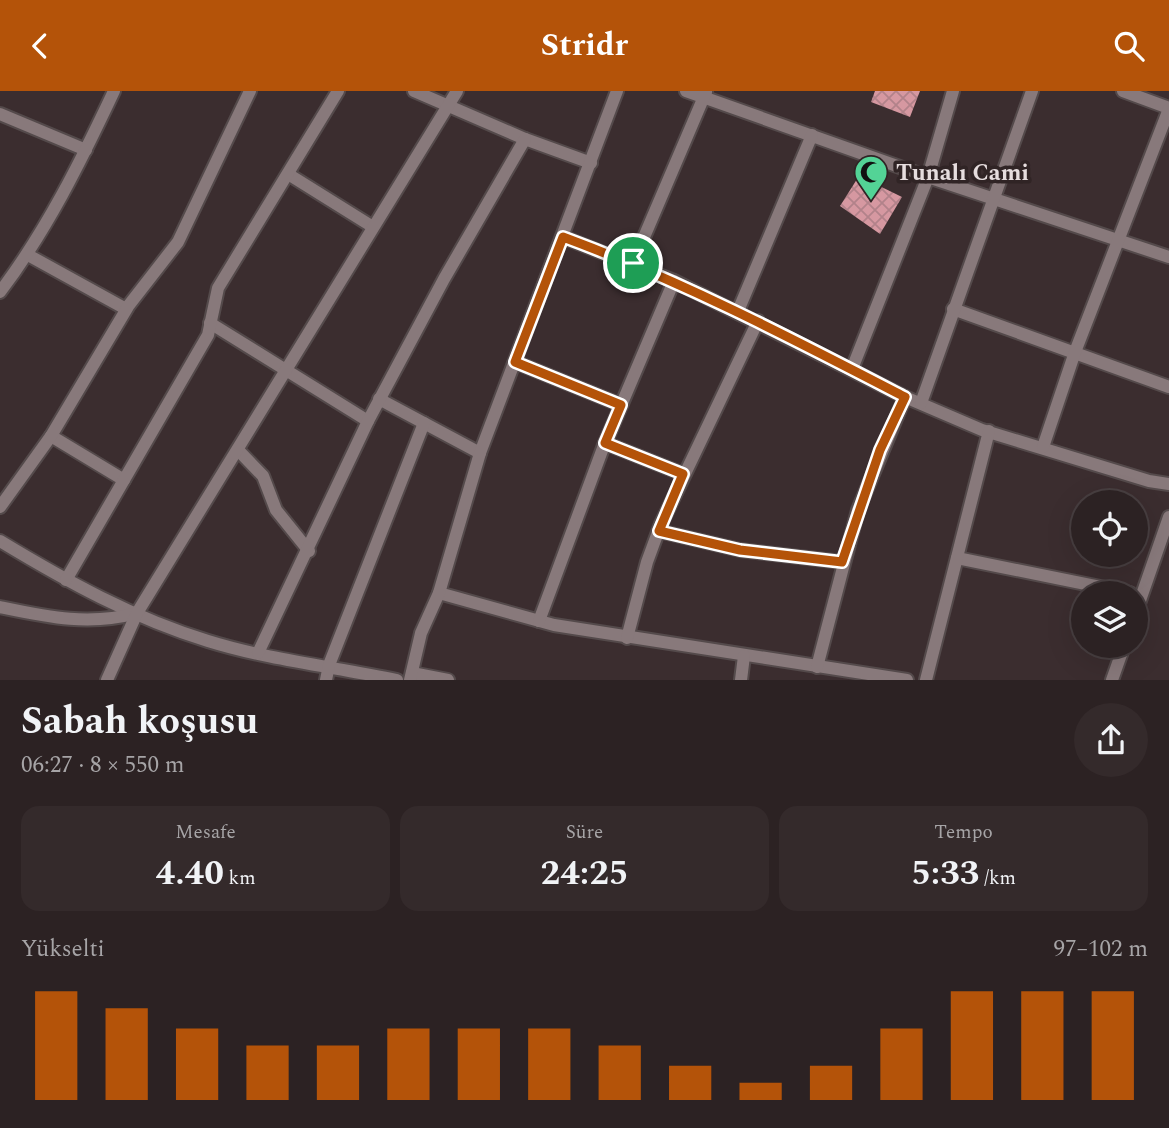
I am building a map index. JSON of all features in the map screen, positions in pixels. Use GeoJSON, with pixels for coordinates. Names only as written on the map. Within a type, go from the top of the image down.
{"type":"FeatureCollection","features":[{"type":"Feature","properties":{"kind":"street"},"geometry":{"type":"LineString","coordinates":[[0,292],[28,255],[86,150],[114,91]]}},
{"type":"Feature","properties":{"kind":"street"},"geometry":{"type":"LineString","coordinates":[[0,507],[51,436],[126,309],[178,242],[250,91]]}},
{"type":"Feature","properties":{"kind":"street"},"geometry":{"type":"LineString","coordinates":[[66,580],[208,335],[218,288],[338,91]]}},
{"type":"Feature","properties":{"kind":"street"},"geometry":{"type":"LineString","coordinates":[[414,91],[525,139],[591,163]]}},
{"type":"Feature","properties":{"kind":"street"},"geometry":{"type":"LineString","coordinates":[[107,680],[137,613],[457,91]]}},
{"type":"Feature","properties":{"kind":"street"},"geometry":{"type":"LineString","coordinates":[[448,680],[411,677],[421,633],[439,593],[480,453],[617,91]]}},
{"type":"Feature","properties":{"kind":"street"},"geometry":{"type":"LineString","coordinates":[[686,91],[705,94],[928,177],[1169,257]]}},
{"type":"Feature","properties":{"kind":"street"},"geometry":{"type":"LineString","coordinates":[[852,369],[928,177],[953,91]]}},
{"type":"Feature","properties":{"kind":"street"},"geometry":{"type":"LineString","coordinates":[[921,403],[1032,91]]}},
{"type":"Feature","properties":{"kind":"street"},"geometry":{"type":"LineString","coordinates":[[1044,447],[1075,352],[1169,109],[1123,91]]}},
{"type":"Feature","properties":{"kind":"street"},"geometry":{"type":"LineString","coordinates":[[633,263],[705,94]]}},
{"type":"Feature","properties":{"kind":"street"},"geometry":{"type":"LineString","coordinates":[[0,114],[86,150]]}},
{"type":"Feature","properties":{"kind":"street"},"geometry":{"type":"LineString","coordinates":[[738,311],[812,135]]}},
{"type":"Feature","properties":{"kind":"street"},"geometry":{"type":"LineString","coordinates":[[258,653],[309,551],[368,421],[525,139]]}},
{"type":"Feature","properties":{"kind":"street"},"geometry":{"type":"LineString","coordinates":[[288,174],[373,227]]}},
{"type":"Feature","properties":{"kind":"street"},"geometry":{"type":"LineString","coordinates":[[563,237],[674,281],[905,397],[989,431],[1115,471],[1169,484]]}},
{"type":"Feature","properties":{"kind":"street"},"geometry":{"type":"LineString","coordinates":[[28,255],[126,309]]}},
{"type":"Feature","properties":{"kind":"street"},"geometry":{"type":"LineString","coordinates":[[539,621],[605,443],[674,281]]}},
{"type":"Feature","properties":{"kind":"street"},"geometry":{"type":"LineString","coordinates":[[953,309],[1169,387]]}},
{"type":"Feature","properties":{"kind":"street"},"geometry":{"type":"LineString","coordinates":[[627,638],[647,562],[659,531],[683,474],[758,321]]}},
{"type":"Feature","properties":{"kind":"street"},"geometry":{"type":"LineString","coordinates":[[210,323],[368,421]]}},
{"type":"Feature","properties":{"kind":"street"},"geometry":{"type":"LineString","coordinates":[[515,362],[621,405]]}},
{"type":"Feature","properties":{"kind":"street"},"geometry":{"type":"LineString","coordinates":[[817,667],[842,562],[880,450],[905,397]]}},
{"type":"Feature","properties":{"kind":"street"},"geometry":{"type":"LineString","coordinates":[[379,400],[480,453]]}},
{"type":"Feature","properties":{"kind":"street"},"geometry":{"type":"LineString","coordinates":[[326,680],[329,666],[424,423]]}},
{"type":"Feature","properties":{"kind":"street"},"geometry":{"type":"LineString","coordinates":[[926,680],[989,431]]}},
{"type":"Feature","properties":{"kind":"street"},"geometry":{"type":"LineString","coordinates":[[51,436],[124,480]]}},
{"type":"Feature","properties":{"kind":"street"},"geometry":{"type":"LineString","coordinates":[[605,443],[683,474]]}},
{"type":"Feature","properties":{"kind":"street"},"geometry":{"type":"LineString","coordinates":[[238,450],[263,476],[276,510],[309,551]]}},
{"type":"Feature","properties":{"kind":"street"},"geometry":{"type":"LineString","coordinates":[[1142,581],[1169,517]]}},
{"type":"Feature","properties":{"kind":"street"},"geometry":{"type":"LineString","coordinates":[[659,531],[740,550],[842,562]]}},
{"type":"Feature","properties":{"kind":"street"},"geometry":{"type":"LineString","coordinates":[[0,541],[66,580],[209,642],[397,680]]}},
{"type":"Feature","properties":{"kind":"street"},"geometry":{"type":"LineString","coordinates":[[0,550],[25,557]]}},
{"type":"Feature","properties":{"kind":"street"},"geometry":{"type":"LineString","coordinates":[[957,558],[1071,581]]}},
{"type":"Feature","properties":{"kind":"street"},"geometry":{"type":"LineString","coordinates":[[439,593],[539,621],[627,638],[907,680]]}},
{"type":"Feature","properties":{"kind":"street"},"geometry":{"type":"LineString","coordinates":[[0,607],[82,621],[107,621],[137,613]]}},
{"type":"Feature","properties":{"kind":"street"},"geometry":{"type":"LineString","coordinates":[[741,680],[744,656]]}},
{"type":"Feature","properties":{"kind":"street"},"geometry":{"type":"LineString","coordinates":[[1112,680],[1120,658]]}},
{"type":"Feature","properties":{"kind":"building"},"geometry":{"type":"Polygon","coordinates":[[[875,91],[920,91],[910,117],[871,102],[875,91]]]}},
{"type":"Feature","properties":{"kind":"building","name":"Tunalı Cami"},"geometry":{"type":"Polygon","coordinates":[[[859,176],[902,197],[880,234],[840,206],[859,176]]]}},
{"type":"Feature","properties":{"kind":"place","name":"Tunalı Cami"},"geometry":{"type":"Point","coordinates":[871,202]}},
{"type":"Feature","properties":{"kind":"route"},"geometry":{"type":"LineString","coordinates":[[563,237],[633,263],[738,311],[905,397],[880,450],[842,562],[740,550],[659,531],[683,474],[605,443],[621,405],[515,362],[563,237]]}}]}
